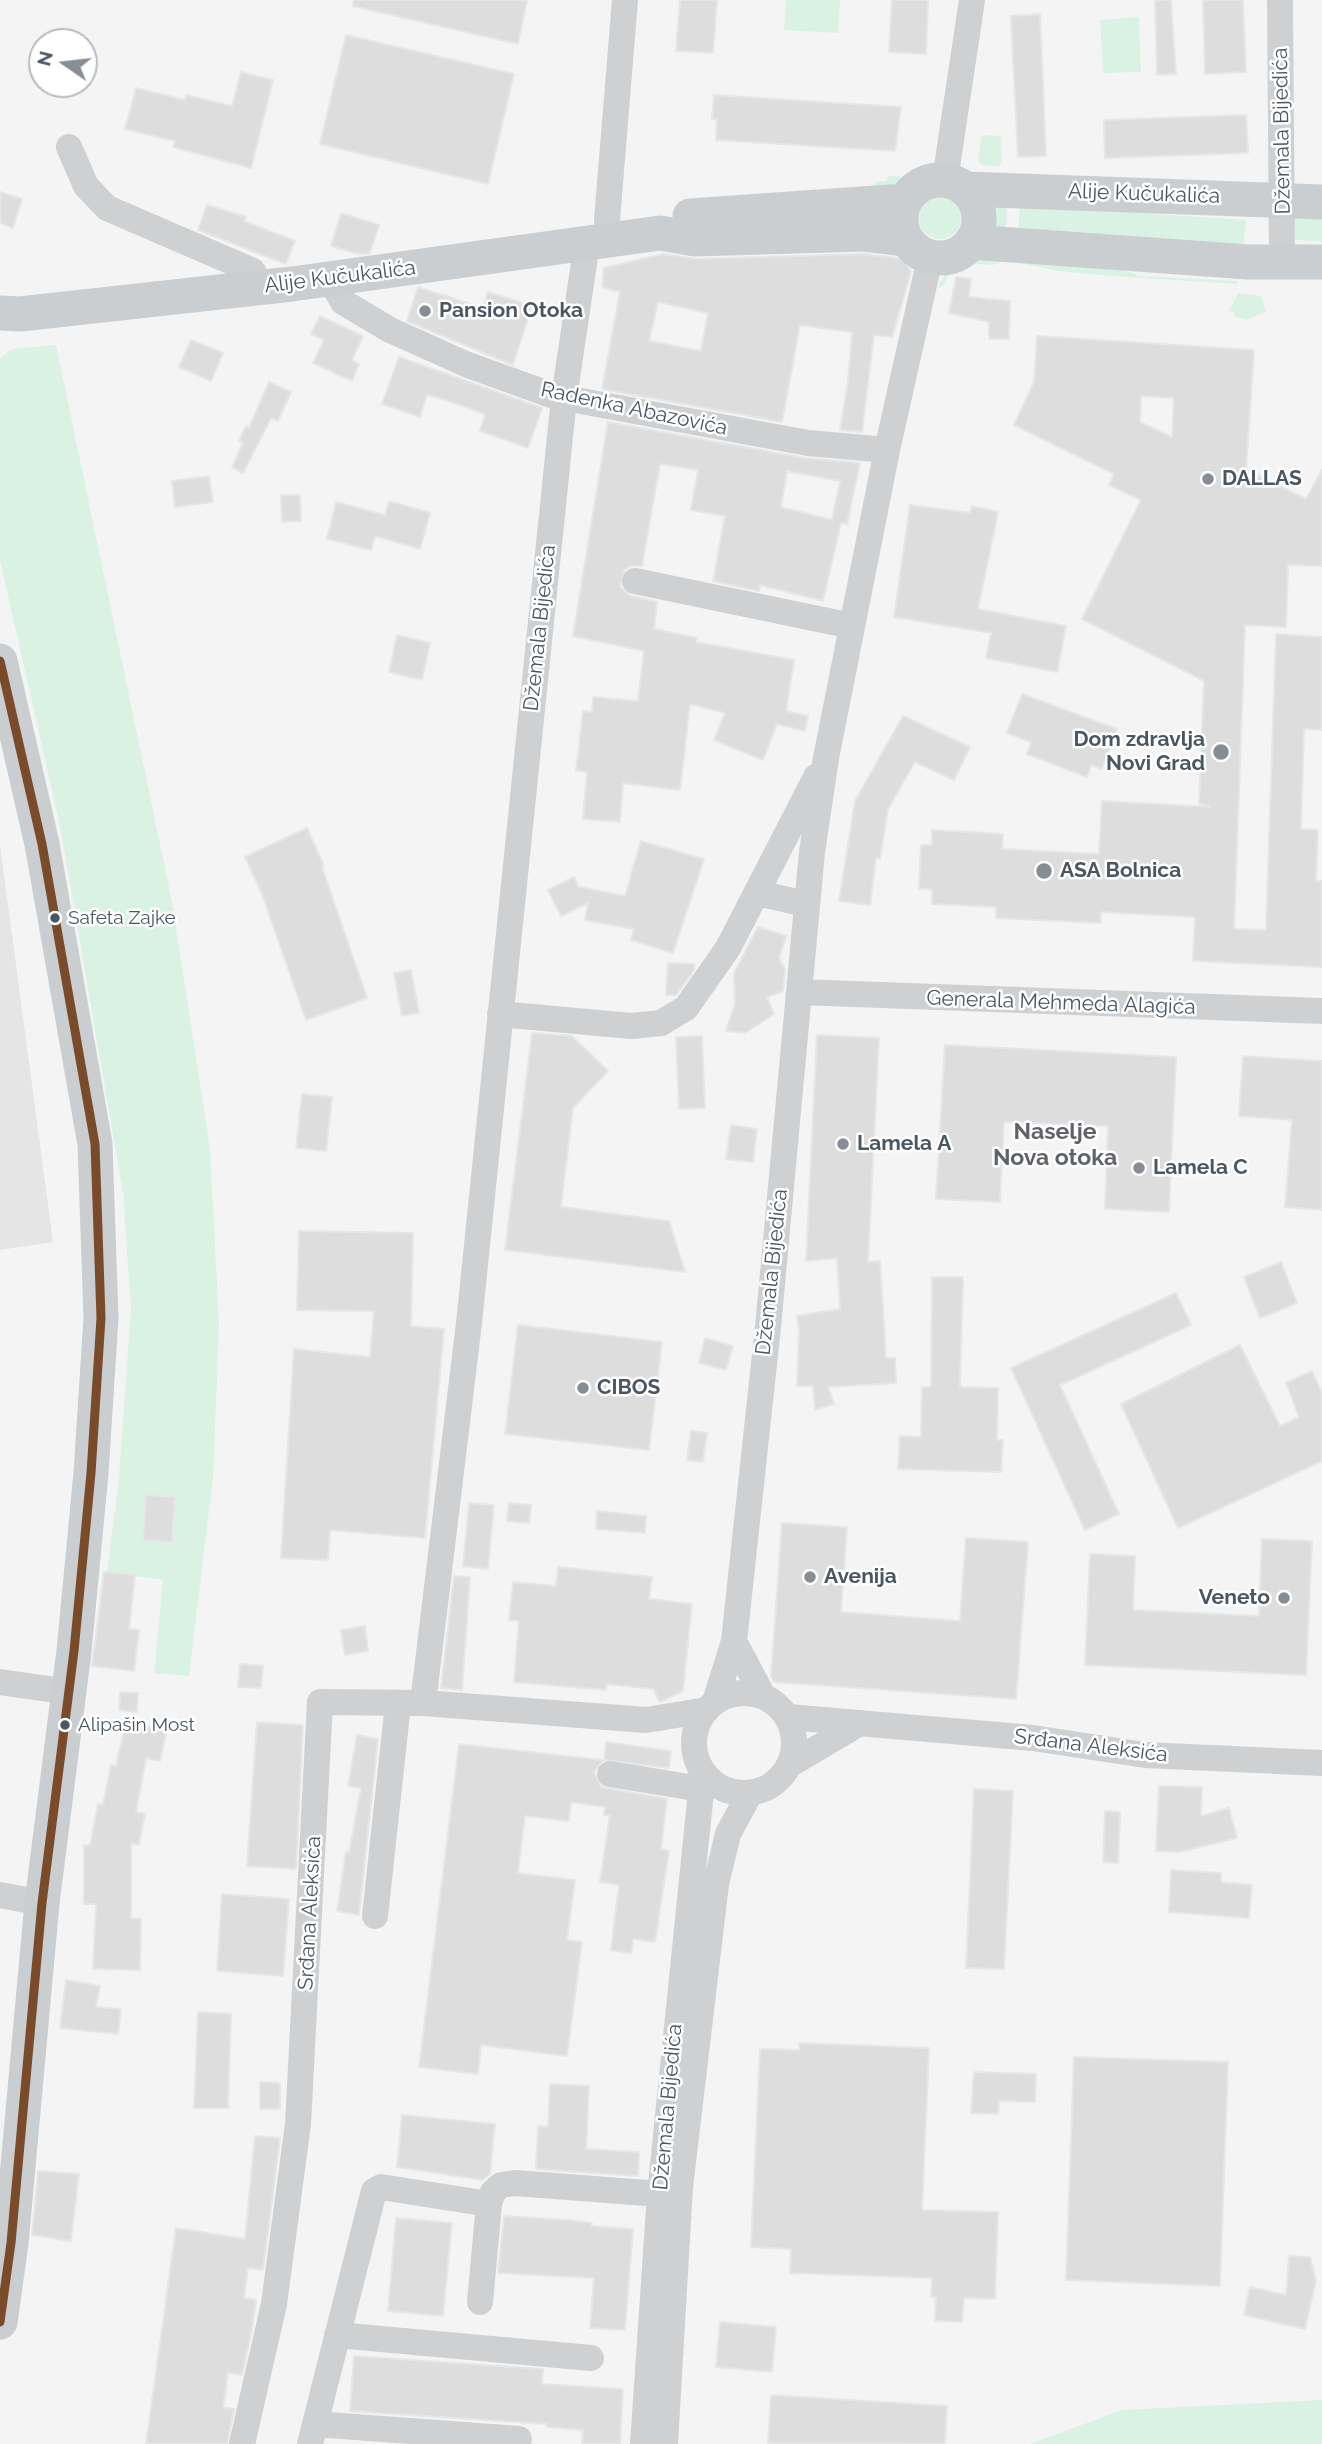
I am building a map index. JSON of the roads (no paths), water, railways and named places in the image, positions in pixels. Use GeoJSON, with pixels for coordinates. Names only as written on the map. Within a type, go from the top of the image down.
{"type":"FeatureCollection","features":[{"type":"Feature","properties":{"kind":"main road"},"geometry":{"type":"LineString","coordinates":[[921,184],[956,185],[978,211],[979,223],[971,242],[956,255],[918,248],[901,228],[904,201],[921,184]]}},
{"type":"Feature","properties":{"kind":"main road","name":"Alije Kučukalića"},"geometry":{"type":"LineString","coordinates":[[956,185],[1322,202]]}},
{"type":"Feature","properties":{"kind":"main road","name":"Alije Kučukalića"},"geometry":{"type":"LineString","coordinates":[[660,233],[686,216],[904,201]]}},
{"type":"Feature","properties":{"kind":"main road","name":"Alije Kučukalića"},"geometry":{"type":"LineString","coordinates":[[7,317],[261,288],[660,233],[695,239],[864,234],[918,248]]}},
{"type":"Feature","properties":{"kind":"main road"},"geometry":{"type":"LineString","coordinates":[[971,242],[1282,262],[1322,262]]}},
{"type":"Feature","properties":{"kind":"main road"},"geometry":{"type":"LineString","coordinates":[[0,662],[42,844],[94,1144],[101,1318],[92,1473],[70,1692],[41,1903],[10,2243],[0,2322]]}},
{"type":"Feature","properties":{"kind":"street","name":"Džemala Bijedića"},"geometry":{"type":"LineString","coordinates":[[375,1916],[411,1703],[469,1323],[564,398],[599,241],[607,220],[625,0]]}},
{"type":"Feature","properties":{"kind":"street"},"geometry":{"type":"LineString","coordinates":[[956,185],[972,0]]}},
{"type":"Feature","properties":{"kind":"street","name":"Džemala Bijedića"},"geometry":{"type":"LineString","coordinates":[[1280,0],[1282,262]]}},
{"type":"Feature","properties":{"kind":"street"},"geometry":{"type":"LineString","coordinates":[[69,147],[86,186],[107,208],[253,271],[261,288]]}},
{"type":"Feature","properties":{"kind":"street","name":"Džemala Bijedića"},"geometry":{"type":"LineString","coordinates":[[711,1706],[734,1641],[806,904],[826,758],[887,450],[918,248]]}},
{"type":"Feature","properties":{"kind":"street","name":"Radenka Abazovića"},"geometry":{"type":"LineString","coordinates":[[330,279],[343,302],[390,330],[468,365],[564,398],[808,443],[887,450]]}},
{"type":"Feature","properties":{"kind":"street"},"geometry":{"type":"LineString","coordinates":[[635,581],[852,626]]}},
{"type":"Feature","properties":{"kind":"street","name":"Džemala Bijedića"},"geometry":{"type":"LineString","coordinates":[[500,1014],[631,1026],[661,1023],[686,1008],[728,948],[826,758]]}},
{"type":"Feature","properties":{"kind":"street"},"geometry":{"type":"LineString","coordinates":[[757,892],[806,904]]}},
{"type":"Feature","properties":{"kind":"street","name":"Generala Mehmeda Alagića"},"geometry":{"type":"LineString","coordinates":[[799,992],[1322,1012]]}},
{"type":"Feature","properties":{"kind":"street"},"geometry":{"type":"LineString","coordinates":[[734,1641],[763,1696]]}},
{"type":"Feature","properties":{"kind":"street"},"geometry":{"type":"LineString","coordinates":[[0,1682],[70,1692]]}},
{"type":"Feature","properties":{"kind":"street"},"geometry":{"type":"LineString","coordinates":[[735,1693],[763,1696],[777,1704],[788,1717],[794,1733],[794,1749],[789,1765],[780,1779],[766,1788],[750,1793],[724,1789],[700,1769],[695,1734],[711,1706],[735,1693]]}},
{"type":"Feature","properties":{"kind":"street","name":"Srđana Aleksića"},"geometry":{"type":"LineString","coordinates":[[242,2444],[276,2293],[298,2124],[320,1702],[411,1703],[646,1720],[711,1706]]}},
{"type":"Feature","properties":{"kind":"street","name":"Srđana Aleksića"},"geometry":{"type":"LineString","coordinates":[[788,1717],[1033,1738],[1145,1755],[1322,1763]]}},
{"type":"Feature","properties":{"kind":"street","name":"Srđana Aleksića"},"geometry":{"type":"LineString","coordinates":[[646,1720],[700,1769]]}},
{"type":"Feature","properties":{"kind":"street"},"geometry":{"type":"LineString","coordinates":[[789,1765],[860,1723]]}},
{"type":"Feature","properties":{"kind":"street","name":"Džemala Bijedića"},"geometry":{"type":"LineString","coordinates":[[643,2444],[660,2194],[700,1769]]}},
{"type":"Feature","properties":{"kind":"street"},"geometry":{"type":"LineString","coordinates":[[610,1774],[700,1769]]}},
{"type":"Feature","properties":{"kind":"street","name":"Džemala Bijedića"},"geometry":{"type":"LineString","coordinates":[[665,2444],[680,2187],[716,1884],[728,1834],[750,1793]]}},
{"type":"Feature","properties":{"kind":"street"},"geometry":{"type":"LineString","coordinates":[[0,1895],[41,1903]]}},
{"type":"Feature","properties":{"kind":"street"},"geometry":{"type":"LineString","coordinates":[[480,2302],[489,2204],[493,2192],[501,2185],[515,2183],[660,2194]]}},
{"type":"Feature","properties":{"kind":"street"},"geometry":{"type":"LineString","coordinates":[[489,2204],[381,2187],[374,2191],[312,2434],[519,2439]]}},
{"type":"Feature","properties":{"kind":"street"},"geometry":{"type":"LineString","coordinates":[[337,2335],[591,2358]]}},
{"type":"Feature","properties":{"kind":"place","name":"Pansion Otoka"},"geometry":{"type":"Point","coordinates":[425,311]}},
{"type":"Feature","properties":{"kind":"place","name":"DALLAS"},"geometry":{"type":"Point","coordinates":[1208,479]}},
{"type":"Feature","properties":{"kind":"place","name":"Dom zdravlja Novi Grad"},"geometry":{"type":"Point","coordinates":[1221,752]}},
{"type":"Feature","properties":{"kind":"place","name":"ASA Bolnica"},"geometry":{"type":"Point","coordinates":[1044,871]}},
{"type":"Feature","properties":{"kind":"place","name":"Safeta Zajke"},"geometry":{"type":"Point","coordinates":[55,918]}},
{"type":"Feature","properties":{"kind":"place","name":"Lamela A"},"geometry":{"type":"Point","coordinates":[843,1144]}},
{"type":"Feature","properties":{"kind":"place","name":"Lamela C"},"geometry":{"type":"Point","coordinates":[1139,1168]}},
{"type":"Feature","properties":{"kind":"place","name":"CIBOS"},"geometry":{"type":"Point","coordinates":[583,1388]}},
{"type":"Feature","properties":{"kind":"place","name":"Avenija"},"geometry":{"type":"Point","coordinates":[810,1577]}},
{"type":"Feature","properties":{"kind":"place","name":"Veneto"},"geometry":{"type":"Point","coordinates":[1284,1598]}},
{"type":"Feature","properties":{"kind":"place","name":"Alipašin Most"},"geometry":{"type":"Point","coordinates":[65,1725]}},
{"type":"Feature","properties":{"kind":"district","name":"Naselje Nova otoka"},"geometry":{"type":"Point","coordinates":[1055,1145]}}]}
